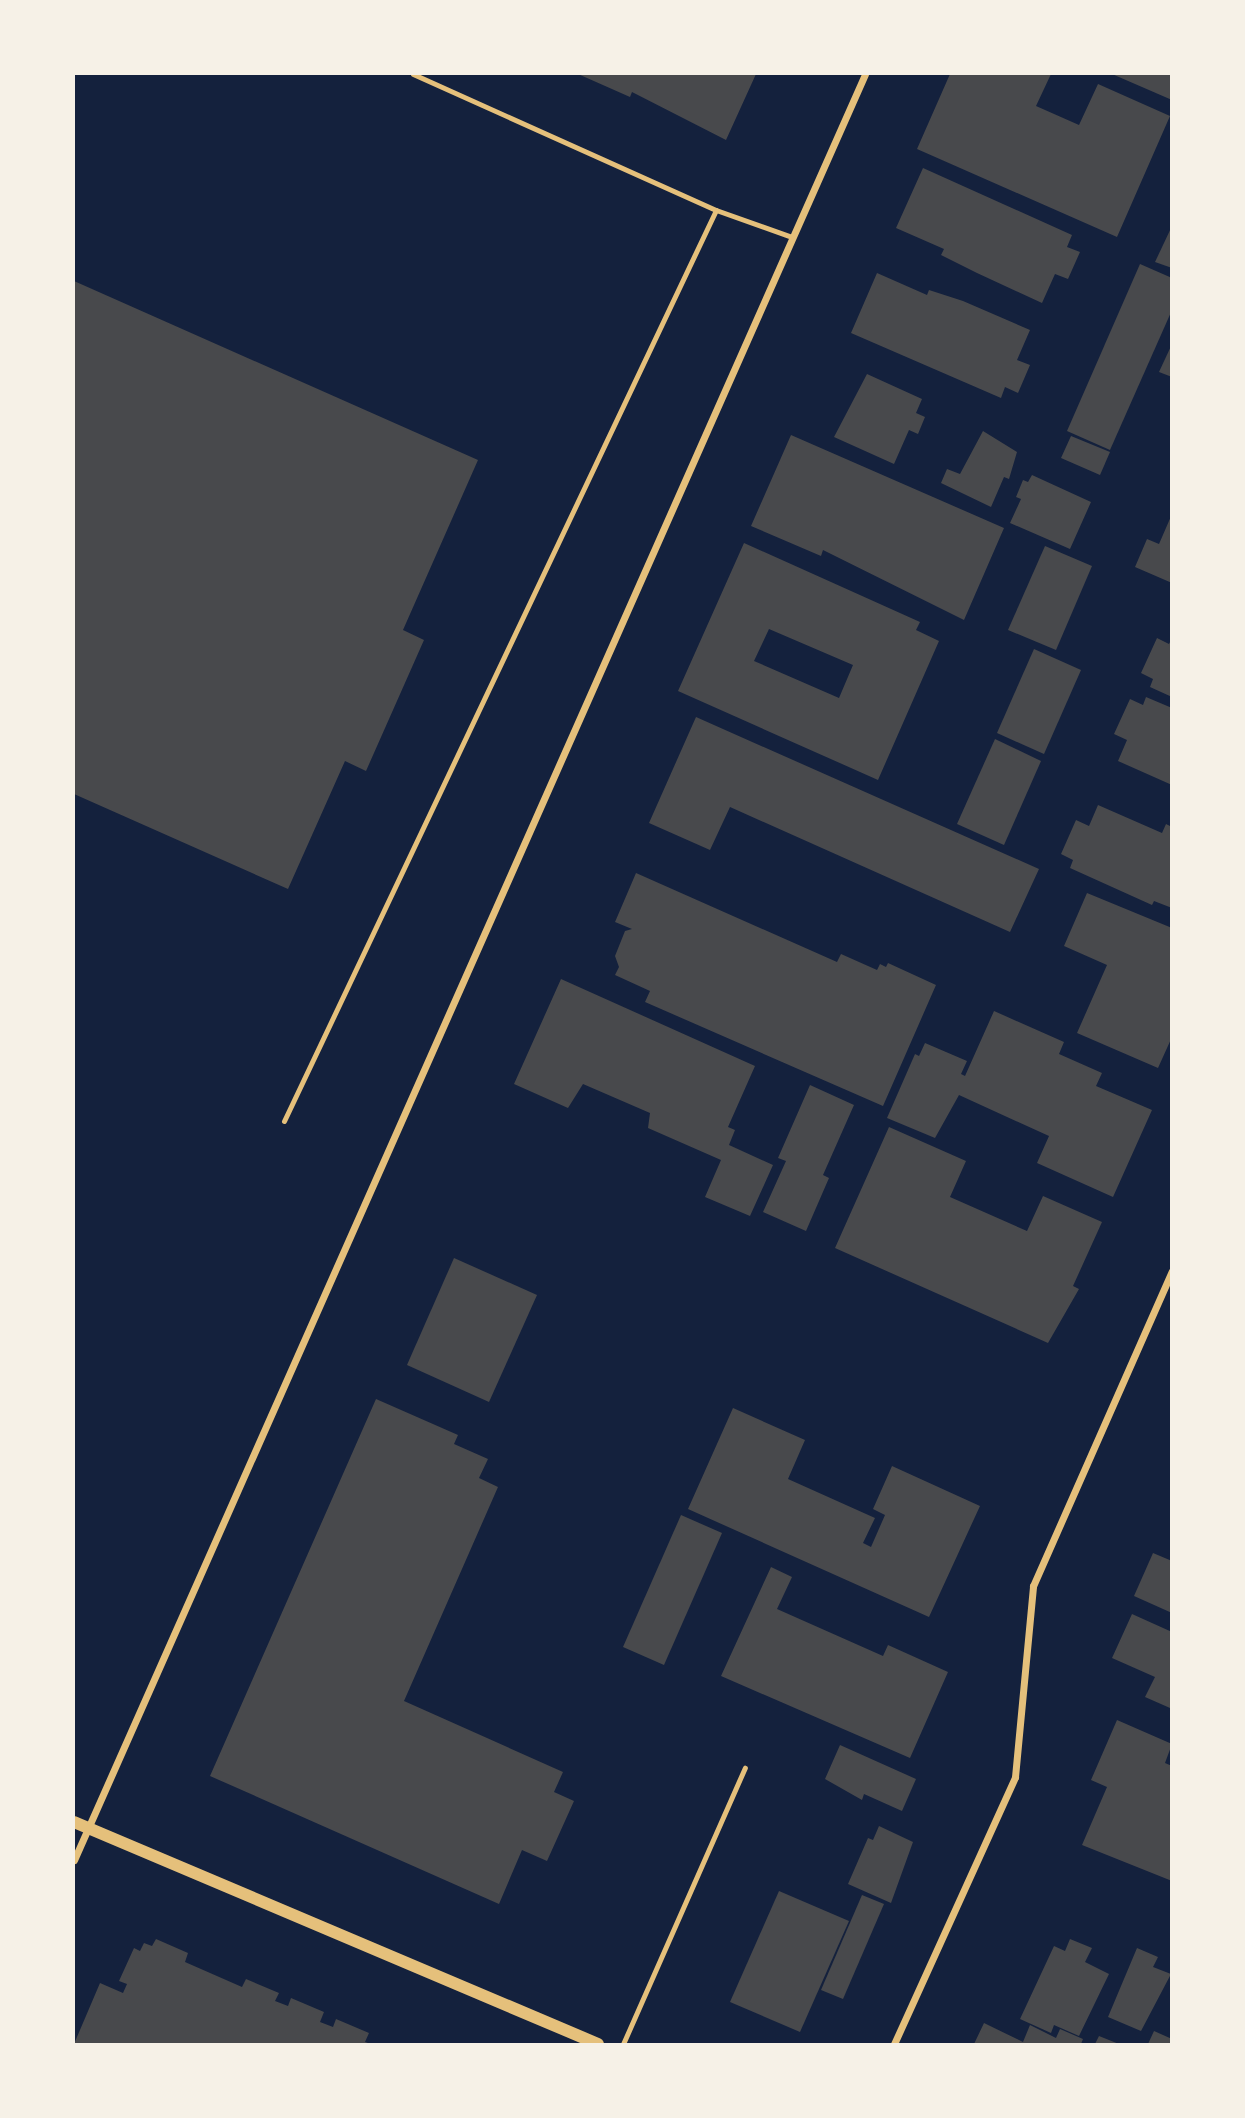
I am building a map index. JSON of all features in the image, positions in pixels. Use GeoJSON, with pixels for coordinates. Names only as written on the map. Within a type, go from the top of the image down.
{"type":"FeatureCollection","features":[{"type":"Feature","properties":{"kind":"street"},"geometry":{"type":"LineString","coordinates":[[74,1860],[865,74]]}},
{"type":"Feature","properties":{"kind":"street"},"geometry":{"type":"LineString","coordinates":[[894,2045],[1015,1777],[1033,1586],[1171,1271]]}},
{"type":"Feature","properties":{"kind":"street"},"geometry":{"type":"LineString","coordinates":[[74,1822],[598,2045]]}},
{"type":"Feature","properties":{"kind":"lane"},"geometry":{"type":"LineString","coordinates":[[413,74],[716,209],[792,237]]}},
{"type":"Feature","properties":{"kind":"lane"},"geometry":{"type":"LineString","coordinates":[[284,1121],[716,209]]}},
{"type":"Feature","properties":{"kind":"lane"},"geometry":{"type":"LineString","coordinates":[[623,2045],[745,1768]]}},
{"type":"Feature","properties":{"kind":"building"},"geometry":{"type":"Polygon","coordinates":[[[578,74],[756,74],[726,140],[632,92],[630,97],[578,74]]]}},
{"type":"Feature","properties":{"kind":"building"},"geometry":{"type":"Polygon","coordinates":[[[950,74],[1051,74],[1036,106],[1079,125],[1098,84],[1170,116],[1117,237],[917,149],[950,74]]]}},
{"type":"Feature","properties":{"kind":"building"},"geometry":{"type":"Polygon","coordinates":[[[1112,74],[1172,74],[1172,100],[1112,74]]]}},
{"type":"Feature","properties":{"kind":"building"},"geometry":{"type":"Polygon","coordinates":[[[923,168],[1072,235],[1067,247],[1080,252],[1068,279],[1055,274],[1042,303],[941,255],[944,249],[896,228],[923,168]]]}},
{"type":"Feature","properties":{"kind":"building"},"geometry":{"type":"Polygon","coordinates":[[[1172,226],[1172,268],[1155,262],[1172,226]]]}},
{"type":"Feature","properties":{"kind":"building"},"geometry":{"type":"Polygon","coordinates":[[[1140,264],[1172,278],[1172,310],[1110,450],[1067,431],[1140,264]]]}},
{"type":"Feature","properties":{"kind":"building"},"geometry":{"type":"Polygon","coordinates":[[[877,273],[927,295],[929,290],[963,301],[1030,330],[1017,360],[1030,365],[1018,393],[1005,387],[1001,398],[851,333],[877,273]]]}},
{"type":"Feature","properties":{"kind":"building"},"geometry":{"type":"Polygon","coordinates":[[[74,281],[478,460],[403,630],[424,640],[366,771],[345,761],[288,889],[74,794],[74,281]]]}},
{"type":"Feature","properties":{"kind":"building"},"geometry":{"type":"Polygon","coordinates":[[[1172,344],[1172,377],[1159,372],[1172,344]]]}},
{"type":"Feature","properties":{"kind":"building"},"geometry":{"type":"Polygon","coordinates":[[[867,374],[922,399],[916,413],[925,417],[918,434],[909,430],[894,464],[834,437],[867,374]]]}},
{"type":"Feature","properties":{"kind":"building"},"geometry":{"type":"Polygon","coordinates":[[[983,431],[1017,452],[1009,479],[1004,477],[991,507],[941,483],[947,469],[960,474],[983,431]]]}},
{"type":"Feature","properties":{"kind":"building"},"geometry":{"type":"Polygon","coordinates":[[[791,435],[1004,528],[964,620],[823,550],[821,556],[751,526],[791,435]]]}},
{"type":"Feature","properties":{"kind":"building"},"geometry":{"type":"Polygon","coordinates":[[[1071,436],[1110,452],[1100,475],[1061,458],[1071,436]]]}},
{"type":"Feature","properties":{"kind":"building"},"geometry":{"type":"Polygon","coordinates":[[[1032,475],[1091,502],[1070,549],[1010,523],[1021,499],[1016,497],[1023,480],[1028,482],[1032,475]]]}},
{"type":"Feature","properties":{"kind":"building"},"geometry":{"type":"Polygon","coordinates":[[[1172,514],[1172,583],[1135,567],[1147,539],[1159,544],[1172,514]]]}},
{"type":"Feature","properties":{"kind":"building"},"geometry":{"type":"Polygon","coordinates":[[[744,543],[920,622],[916,630],[939,641],[878,780],[678,691],[744,543]],[[769,629],[754,661],[839,698],[853,665],[769,629]]]}},
{"type":"Feature","properties":{"kind":"building"},"geometry":{"type":"Polygon","coordinates":[[[1045,546],[1092,566],[1056,650],[1008,630],[1045,546]]]}},
{"type":"Feature","properties":{"kind":"building"},"geometry":{"type":"Polygon","coordinates":[[[1157,638],[1169,644],[1172,638],[1172,697],[1150,687],[1153,679],[1141,673],[1157,638]]]}},
{"type":"Feature","properties":{"kind":"building"},"geometry":{"type":"Polygon","coordinates":[[[1034,649],[1081,670],[1044,754],[997,733],[1034,649]]]}},
{"type":"Feature","properties":{"kind":"building"},"geometry":{"type":"Polygon","coordinates":[[[1146,697],[1172,708],[1172,785],[1118,761],[1127,740],[1114,734],[1130,699],[1143,705],[1146,697]]]}},
{"type":"Feature","properties":{"kind":"building"},"geometry":{"type":"Polygon","coordinates":[[[696,717],[1039,869],[1010,932],[730,807],[710,850],[649,823],[696,717]]]}},
{"type":"Feature","properties":{"kind":"building"},"geometry":{"type":"Polygon","coordinates":[[[995,739],[1041,761],[1004,845],[957,824],[995,739]]]}},
{"type":"Feature","properties":{"kind":"building"},"geometry":{"type":"Polygon","coordinates":[[[1098,805],[1162,833],[1166,824],[1172,827],[1172,908],[1154,901],[1152,905],[1070,868],[1073,860],[1061,854],[1076,820],[1089,826],[1098,805]]]}},
{"type":"Feature","properties":{"kind":"building"},"geometry":{"type":"Polygon","coordinates":[[[636,873],[837,962],[841,954],[877,970],[880,964],[886,967],[888,963],[936,985],[883,1106],[645,1002],[650,991],[615,975],[619,967],[615,956],[625,931],[632,929],[615,922],[636,873]]]}},
{"type":"Feature","properties":{"kind":"building"},"geometry":{"type":"Polygon","coordinates":[[[1087,893],[1172,928],[1172,1037],[1158,1068],[1077,1033],[1107,965],[1064,946],[1087,893]]]}},
{"type":"Feature","properties":{"kind":"building"},"geometry":{"type":"Polygon","coordinates":[[[561,979],[755,1066],[728,1127],[735,1130],[729,1145],[773,1165],[750,1216],[705,1197],[721,1160],[648,1128],[650,1113],[583,1084],[568,1108],[514,1084],[561,979]]]}},
{"type":"Feature","properties":{"kind":"building"},"geometry":{"type":"Polygon","coordinates":[[[994,1011],[1064,1042],[1059,1054],[1102,1073],[1096,1086],[1152,1110],[1113,1197],[1037,1163],[1049,1136],[959,1095],[935,1138],[887,1118],[915,1054],[919,1056],[925,1043],[967,1061],[961,1074],[965,1076],[994,1011]]]}},
{"type":"Feature","properties":{"kind":"building"},"geometry":{"type":"Polygon","coordinates":[[[810,1085],[854,1105],[823,1175],[829,1178],[806,1231],[763,1212],[786,1161],[778,1158],[810,1085]]]}},
{"type":"Feature","properties":{"kind":"building"},"geometry":{"type":"Polygon","coordinates":[[[889,1127],[966,1161],[950,1197],[1027,1231],[1043,1196],[1102,1222],[1073,1286],[1079,1289],[1048,1343],[835,1248],[889,1127]]]}},
{"type":"Feature","properties":{"kind":"building"},"geometry":{"type":"Polygon","coordinates":[[[454,1258],[537,1295],[489,1402],[407,1365],[454,1258]]]}},
{"type":"Feature","properties":{"kind":"building"},"geometry":{"type":"Polygon","coordinates":[[[376,1399],[458,1435],[454,1444],[488,1459],[479,1478],[498,1487],[404,1701],[563,1772],[554,1792],[574,1801],[547,1861],[522,1850],[499,1904],[210,1776],[376,1399]]]}},
{"type":"Feature","properties":{"kind":"building"},"geometry":{"type":"Polygon","coordinates":[[[733,1408],[805,1440],[788,1479],[875,1518],[863,1543],[871,1547],[885,1515],[873,1509],[892,1466],[980,1506],[929,1617],[688,1509],[733,1408]]]}},
{"type":"Feature","properties":{"kind":"building"},"geometry":{"type":"Polygon","coordinates":[[[681,1515],[722,1533],[664,1665],[623,1647],[681,1515]]]}},
{"type":"Feature","properties":{"kind":"building"},"geometry":{"type":"Polygon","coordinates":[[[1153,1553],[1172,1561],[1172,1613],[1134,1596],[1153,1553]]]}},
{"type":"Feature","properties":{"kind":"building"},"geometry":{"type":"Polygon","coordinates":[[[771,1567],[792,1577],[777,1609],[883,1656],[888,1645],[948,1672],[910,1758],[721,1676],[771,1567]]]}},
{"type":"Feature","properties":{"kind":"building"},"geometry":{"type":"Polygon","coordinates":[[[1132,1614],[1172,1632],[1172,1715],[1170,1708],[1145,1697],[1155,1677],[1112,1658],[1132,1614]]]}},
{"type":"Feature","properties":{"kind":"building"},"geometry":{"type":"Polygon","coordinates":[[[1117,1720],[1172,1744],[1165,1763],[1172,1766],[1172,1881],[1082,1845],[1107,1787],[1091,1780],[1117,1720]]]}},
{"type":"Feature","properties":{"kind":"building"},"geometry":{"type":"Polygon","coordinates":[[[840,1745],[916,1779],[902,1811],[864,1794],[862,1800],[825,1779],[840,1745]]]}},
{"type":"Feature","properties":{"kind":"building"},"geometry":{"type":"Polygon","coordinates":[[[879,1826],[913,1842],[891,1903],[848,1884],[868,1838],[873,1840],[879,1826]]]}},
{"type":"Feature","properties":{"kind":"building"},"geometry":{"type":"Polygon","coordinates":[[[779,1891],[849,1921],[800,2032],[730,2002],[779,1891]]]}},
{"type":"Feature","properties":{"kind":"building"},"geometry":{"type":"Polygon","coordinates":[[[862,1895],[884,1904],[843,1999],[821,1990],[862,1895]]]}},
{"type":"Feature","properties":{"kind":"building"},"geometry":{"type":"Polygon","coordinates":[[[156,1939],[188,1953],[185,1962],[242,1987],[246,1979],[279,1993],[275,2001],[288,2006],[291,1998],[324,2012],[320,2022],[333,2027],[336,2019],[369,2033],[365,2042],[371,2044],[74,2044],[100,1983],[123,1993],[127,1984],[119,1981],[134,1948],[140,1951],[144,1943],[152,1946],[156,1939]]]}},
{"type":"Feature","properties":{"kind":"building"},"geometry":{"type":"Polygon","coordinates":[[[1070,1939],[1092,1948],[1085,1962],[1109,1974],[1079,2036],[1054,2025],[1051,2033],[1020,2019],[1054,1946],[1065,1951],[1070,1939]]]}},
{"type":"Feature","properties":{"kind":"building"},"geometry":{"type":"Polygon","coordinates":[[[1137,1948],[1158,1957],[1153,1967],[1171,1974],[1141,2031],[1108,2017],[1137,1948]]]}},
{"type":"Feature","properties":{"kind":"building"},"geometry":{"type":"Polygon","coordinates":[[[984,2023],[1023,2042],[1030,2025],[1056,2038],[1060,2029],[1083,2039],[1081,2044],[974,2044],[984,2023]]]}},
{"type":"Feature","properties":{"kind":"building"},"geometry":{"type":"Polygon","coordinates":[[[1154,2031],[1172,2039],[1172,2044],[1148,2044],[1154,2031]]]}},
{"type":"Feature","properties":{"kind":"building"},"geometry":{"type":"Polygon","coordinates":[[[1099,2036],[1119,2044],[1095,2044],[1099,2036]]]}}]}
